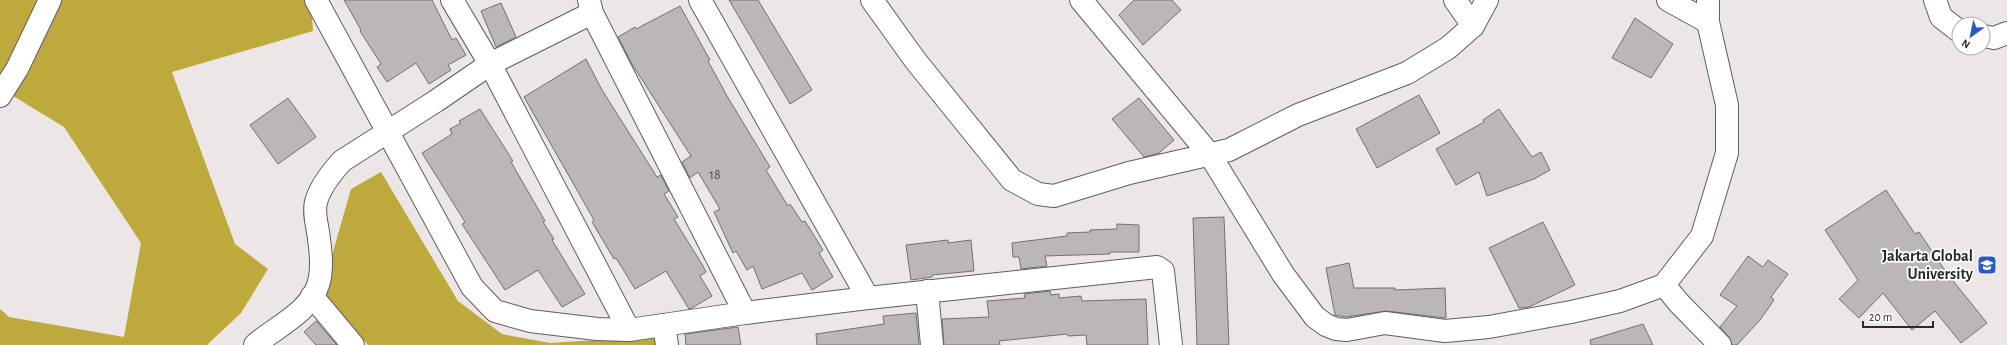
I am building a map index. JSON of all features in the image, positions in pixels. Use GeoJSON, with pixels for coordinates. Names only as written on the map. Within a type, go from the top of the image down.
{"type":"FeatureCollection","features":[{"type":"Feature","properties":{"kind":"street"},"geometry":{"type":"LineString","coordinates":[[0,96],[17,69],[50,0]]}},
{"type":"Feature","properties":{"kind":"street"},"geometry":{"type":"LineString","coordinates":[[316,0],[472,288],[495,311],[530,321],[666,335],[745,313],[927,291],[1157,267],[1163,271],[1171,345]]}},
{"type":"Feature","properties":{"kind":"street"},"geometry":{"type":"LineString","coordinates":[[452,0],[490,64],[628,330]]}},
{"type":"Feature","properties":{"kind":"street"},"geometry":{"type":"LineString","coordinates":[[700,0],[868,298]]}},
{"type":"Feature","properties":{"kind":"street"},"geometry":{"type":"LineString","coordinates":[[872,0],[915,60],[1012,180],[1026,190],[1038,194],[1054,196],[1176,160],[1210,155],[1229,150],[1298,115],[1407,73],[1448,48],[1473,26],[1487,0]]}},
{"type":"Feature","properties":{"kind":"street"},"geometry":{"type":"LineString","coordinates":[[1081,0],[1210,155],[1305,306],[1315,317],[1326,325],[1336,329],[1347,330],[1385,323],[1445,331],[1489,327],[1620,301],[1664,285],[1702,236],[1727,153],[1727,105],[1708,22],[1708,0]]}},
{"type":"Feature","properties":{"kind":"street"},"geometry":{"type":"LineString","coordinates":[[1455,0],[1473,26]]}},
{"type":"Feature","properties":{"kind":"street"},"geometry":{"type":"LineString","coordinates":[[1668,0],[1708,22]]}},
{"type":"Feature","properties":{"kind":"street"},"geometry":{"type":"LineString","coordinates":[[1935,0],[1941,17],[1951,25]]}},
{"type":"Feature","properties":{"kind":"street"},"geometry":{"type":"LineString","coordinates":[[254,345],[288,322],[312,296],[318,285],[320,269],[316,202],[330,174],[342,161],[372,143],[490,64],[591,7],[745,313]]}},
{"type":"Feature","properties":{"kind":"street"},"geometry":{"type":"LineString","coordinates":[[1991,37],[1994,38],[2007,33]]}},
{"type":"Feature","properties":{"kind":"street"},"geometry":{"type":"LineString","coordinates":[[1664,285],[1679,303],[1714,339]]}},
{"type":"Feature","properties":{"kind":"street"},"geometry":{"type":"LineString","coordinates":[[927,291],[932,345]]}},
{"type":"Feature","properties":{"kind":"street"},"geometry":{"type":"LineString","coordinates":[[312,296],[353,345]]}},
{"type":"Feature","properties":{"kind":"shaded area"},"geometry":{"type":"Polygon","coordinates":[[[0,0],[311,0],[313,31],[172,72],[235,244],[268,269],[241,313],[207,345],[0,345],[0,309],[9,317],[124,337],[141,243],[64,127],[0,88],[0,0]]]}},
{"type":"Feature","properties":{"kind":"shaded area"},"geometry":{"type":"Polygon","coordinates":[[[381,172],[458,301],[502,334],[550,343],[663,336],[664,345],[368,345],[322,290],[351,189],[381,172]]]}},
{"type":"Feature","properties":{"kind":"building"},"geometry":{"type":"Polygon","coordinates":[[[344,0],[432,0],[452,40],[456,38],[466,55],[448,65],[451,70],[429,84],[416,63],[387,82],[377,67],[381,64],[360,31],[361,30],[344,0]]]}},
{"type":"Feature","properties":{"kind":"building"},"geometry":{"type":"Polygon","coordinates":[[[729,0],[758,0],[812,90],[790,104],[729,0]]]}},
{"type":"Feature","properties":{"kind":"building"},"geometry":{"type":"Polygon","coordinates":[[[1134,0],[1172,0],[1181,10],[1143,45],[1119,15],[1134,0]]]}},
{"type":"Feature","properties":{"kind":"building"},"geometry":{"type":"Polygon","coordinates":[[[501,3],[516,37],[496,47],[481,11],[501,3]]]}},
{"type":"Feature","properties":{"kind":"building"},"geometry":{"type":"Polygon","coordinates":[[[680,6],[710,60],[708,61],[727,96],[770,167],[766,170],[788,206],[790,204],[802,222],[805,221],[823,250],[819,253],[833,277],[812,290],[802,273],[762,289],[753,266],[747,270],[736,251],[733,253],[714,212],[720,209],[698,172],[690,178],[682,162],[691,156],[632,64],[618,37],[635,27],[636,29],[680,6]]]}},
{"type":"Feature","properties":{"kind":"building"},"geometry":{"type":"Polygon","coordinates":[[[1635,18],[1673,44],[1651,78],[1612,58],[1635,18]]]}},
{"type":"Feature","properties":{"kind":"building"},"geometry":{"type":"Polygon","coordinates":[[[586,59],[602,90],[657,177],[661,175],[669,191],[664,194],[678,217],[674,219],[706,272],[700,276],[712,296],[692,308],[689,309],[666,271],[635,289],[616,258],[614,259],[592,222],[594,220],[524,97],[586,59]]]}},
{"type":"Feature","properties":{"kind":"building"},"geometry":{"type":"Polygon","coordinates":[[[1419,95],[1440,133],[1377,168],[1356,129],[1419,95]]]}},
{"type":"Feature","properties":{"kind":"building"},"geometry":{"type":"Polygon","coordinates":[[[288,98],[316,137],[278,164],[250,125],[288,98]]]}},
{"type":"Feature","properties":{"kind":"building"},"geometry":{"type":"Polygon","coordinates":[[[1139,98],[1174,140],[1159,153],[1144,157],[1112,119],[1139,98]]]}},
{"type":"Feature","properties":{"kind":"building"},"geometry":{"type":"Polygon","coordinates":[[[480,109],[513,161],[511,162],[545,221],[543,222],[554,239],[552,240],[585,294],[562,307],[538,270],[505,290],[462,224],[465,222],[422,153],[452,134],[450,129],[461,123],[459,121],[480,109]]]}},
{"type":"Feature","properties":{"kind":"building"},"geometry":{"type":"Polygon","coordinates":[[[1499,109],[1532,157],[1541,152],[1550,170],[1534,179],[1487,196],[1479,172],[1456,185],[1436,149],[1484,122],[1483,120],[1499,109]]]}},
{"type":"Feature","properties":{"kind":"building"},"geometry":{"type":"Polygon","coordinates":[[[1886,190],[1915,234],[1919,232],[1946,272],[1987,323],[1961,343],[1935,311],[1912,330],[1883,293],[1859,318],[1839,299],[1858,280],[1825,230],[1886,190]]]}},
{"type":"Feature","properties":{"kind":"building"},"geometry":{"type":"Polygon","coordinates":[[[1224,217],[1229,345],[1197,345],[1193,218],[1224,217]]]}},
{"type":"Feature","properties":{"kind":"building"},"geometry":{"type":"Polygon","coordinates":[[[1543,222],[1575,285],[1529,307],[1519,308],[1489,248],[1543,222]]]}},
{"type":"Feature","properties":{"kind":"building"},"geometry":{"type":"Polygon","coordinates":[[[1117,224],[1139,225],[1139,252],[1110,252],[1110,254],[1045,256],[1047,266],[1021,269],[1019,257],[1013,257],[1012,243],[1067,236],[1067,233],[1117,229],[1117,224]]]}},
{"type":"Feature","properties":{"kind":"building"},"geometry":{"type":"Polygon","coordinates":[[[948,240],[948,243],[971,240],[974,271],[932,275],[932,277],[911,280],[906,245],[948,240]]]}},
{"type":"Feature","properties":{"kind":"building"},"geometry":{"type":"Polygon","coordinates":[[[1748,256],[1763,267],[1768,260],[1788,274],[1771,297],[1774,300],[1760,320],[1737,345],[1732,345],[1729,337],[1720,327],[1737,306],[1720,295],[1748,256]]]}},
{"type":"Feature","properties":{"kind":"building"},"geometry":{"type":"Polygon","coordinates":[[[1349,263],[1354,288],[1395,288],[1395,290],[1445,288],[1446,318],[1386,311],[1346,317],[1335,315],[1326,268],[1349,263]]]}},
{"type":"Feature","properties":{"kind":"building"},"geometry":{"type":"Polygon","coordinates":[[[1050,291],[1051,295],[1059,294],[1059,298],[1081,296],[1082,301],[1146,299],[1148,345],[1087,345],[1086,335],[1068,336],[1067,334],[999,341],[1000,345],[944,345],[942,319],[989,317],[987,301],[1025,298],[1024,294],[1050,291]]]}},
{"type":"Feature","properties":{"kind":"building"},"geometry":{"type":"Polygon","coordinates":[[[916,313],[919,345],[817,345],[816,334],[884,324],[883,316],[916,313]]]}},
{"type":"Feature","properties":{"kind":"building"},"geometry":{"type":"Polygon","coordinates":[[[316,321],[337,345],[316,345],[304,332],[316,321]]]}},
{"type":"Feature","properties":{"kind":"building"},"geometry":{"type":"Polygon","coordinates":[[[1643,324],[1653,345],[1591,345],[1590,340],[1643,324]]]}},
{"type":"Feature","properties":{"kind":"building"},"geometry":{"type":"Polygon","coordinates":[[[738,327],[741,345],[686,345],[685,334],[738,327]]]}},
{"type":"Feature","properties":{"kind":"place","name":"Jakarta Global University"},"geometry":{"type":"Point","coordinates":[1987,265]}}]}
